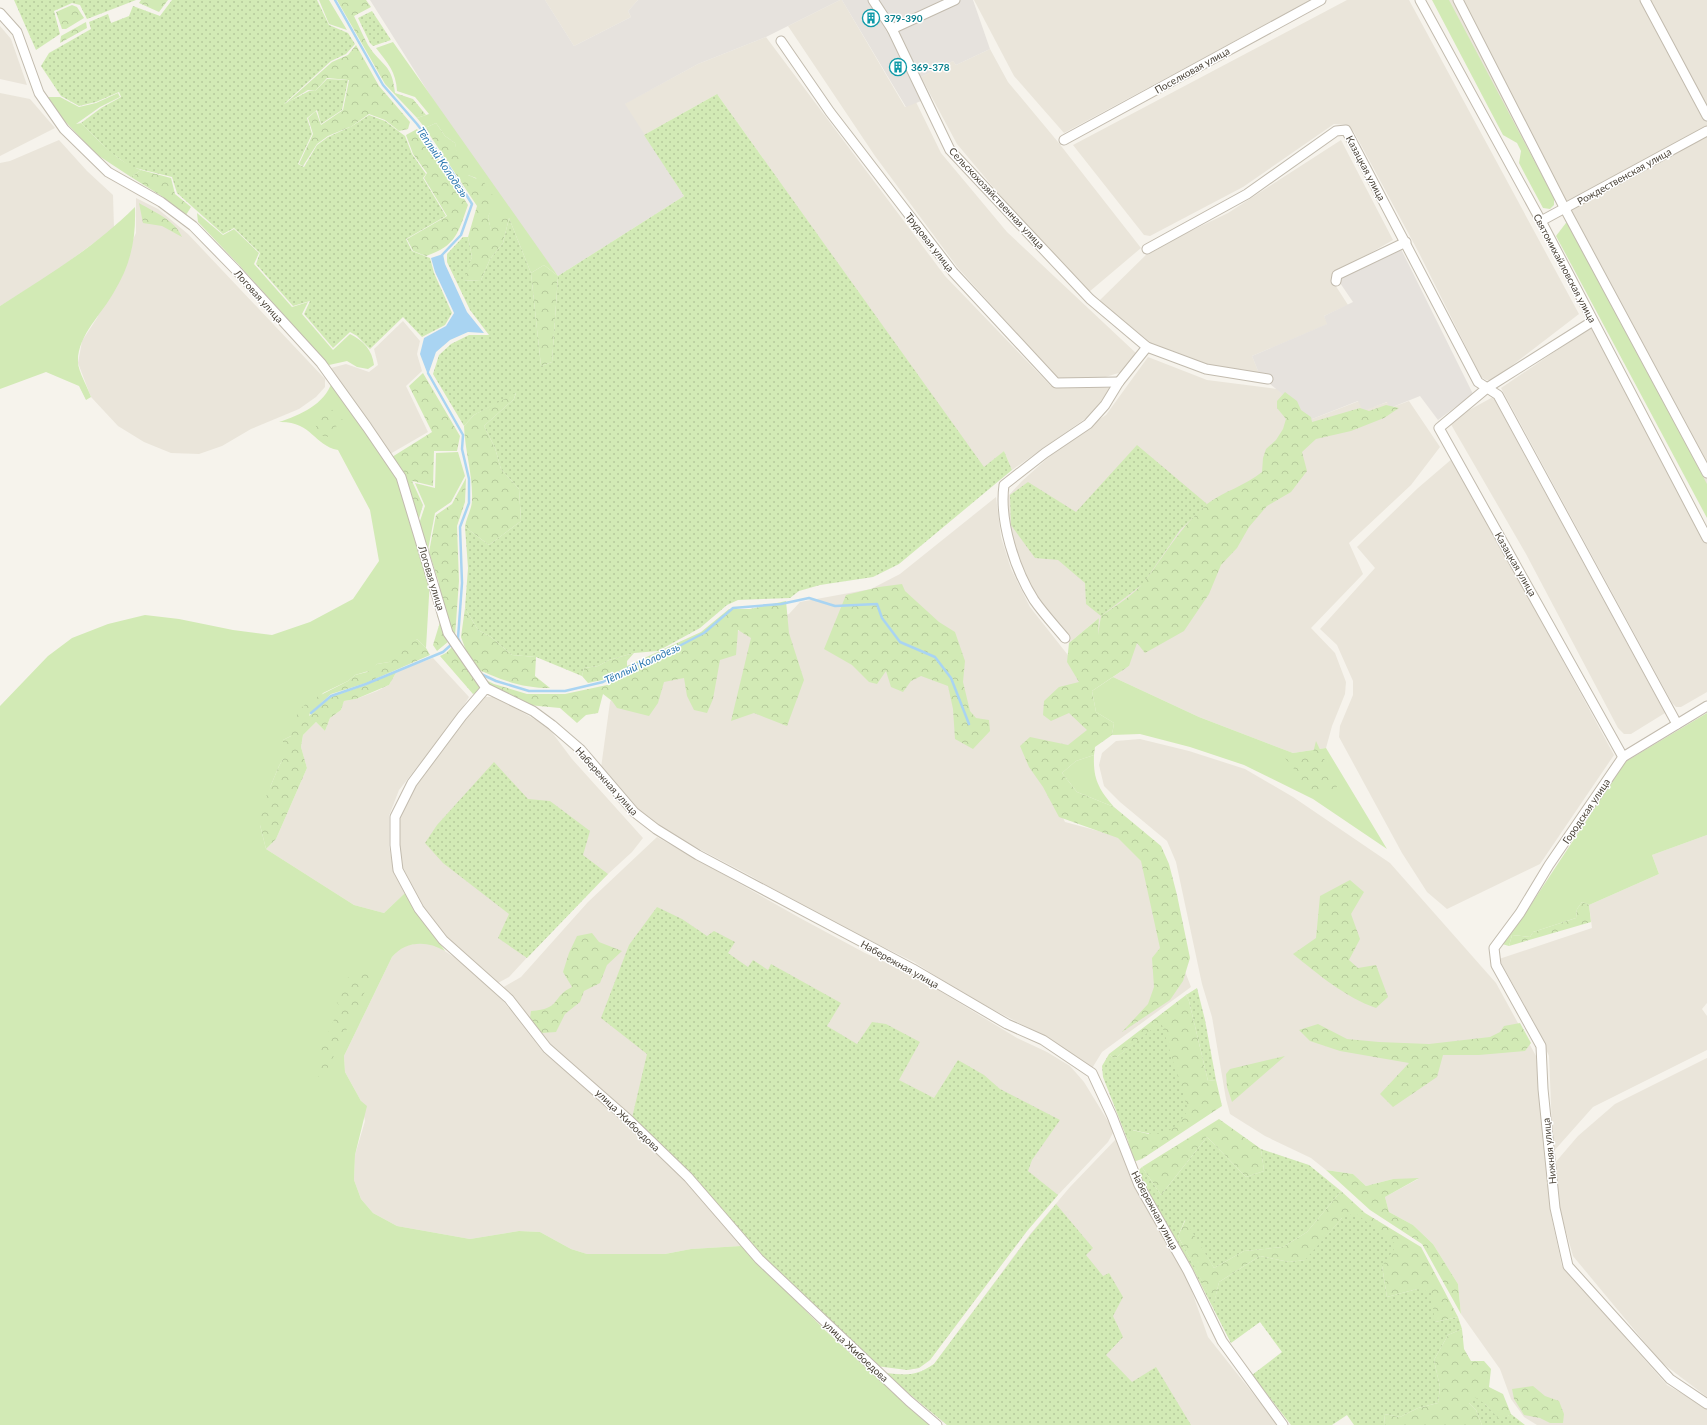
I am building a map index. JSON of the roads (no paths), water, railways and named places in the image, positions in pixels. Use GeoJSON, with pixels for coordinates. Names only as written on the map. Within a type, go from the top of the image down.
{"type":"FeatureCollection","features":[{"type":"Feature","properties":{"kind":"street","name":"Сельскохозяйственная улица"},"geometry":{"type":"LineString","coordinates":[[873,0],[892,29],[950,150],[1090,299],[1147,347],[1206,369],[1268,379]]}},
{"type":"Feature","properties":{"kind":"street"},"geometry":{"type":"LineString","coordinates":[[892,29],[954,0]]}},
{"type":"Feature","properties":{"kind":"street","name":"Поселковая улица"},"geometry":{"type":"LineString","coordinates":[[1064,140],[1321,0]]}},
{"type":"Feature","properties":{"kind":"street","name":"Святомихайловская улица"},"geometry":{"type":"LineString","coordinates":[[1420,0],[1541,221],[1707,538]]}},
{"type":"Feature","properties":{"kind":"street"},"geometry":{"type":"LineString","coordinates":[[1458,0],[1565,209],[1707,473]]}},
{"type":"Feature","properties":{"kind":"street"},"geometry":{"type":"LineString","coordinates":[[1645,0],[1707,116]]}},
{"type":"Feature","properties":{"kind":"street","name":"Логовая улица"},"geometry":{"type":"LineString","coordinates":[[0,13],[17,32],[39,93],[64,129],[108,172],[161,202],[193,226],[236,270],[321,363],[368,427],[401,477],[448,632],[483,685]]}},
{"type":"Feature","properties":{"kind":"street","name":"Трудовая улица"},"geometry":{"type":"LineString","coordinates":[[780,40],[830,112],[952,272],[1056,383],[1119,382]]}},
{"type":"Feature","properties":{"kind":"street","name":"Казацкая улица"},"geometry":{"type":"LineString","coordinates":[[1147,249],[1247,194],[1336,131],[1346,130],[1478,382],[1498,394],[1677,724]]}},
{"type":"Feature","properties":{"kind":"street","name":"Рождественская улица"},"geometry":{"type":"LineString","coordinates":[[1541,221],[1707,131]]}},
{"type":"Feature","properties":{"kind":"street"},"geometry":{"type":"LineString","coordinates":[[1336,281],[1337,275],[1406,242]]}},
{"type":"Feature","properties":{"kind":"street","name":"Казацкая улица"},"geometry":{"type":"LineString","coordinates":[[1593,321],[1487,388],[1439,428],[1622,757]]}},
{"type":"Feature","properties":{"kind":"street"},"geometry":{"type":"LineString","coordinates":[[1065,638],[1034,600],[1015,560],[1006,530],[1002,496],[1004,485],[1045,453],[1088,424],[1105,405],[1119,382],[1147,347]]}},
{"type":"Feature","properties":{"kind":"street","name":"улица Жибоедова"},"geometry":{"type":"LineString","coordinates":[[483,685],[412,783],[395,816],[395,845],[398,870],[419,909],[443,940],[509,999],[547,1048],[607,1099],[688,1177],[759,1259],[909,1401],[937,1425]]}},
{"type":"Feature","properties":{"kind":"street","name":"Набережная улица"},"geometry":{"type":"LineString","coordinates":[[483,685],[533,710],[552,725],[581,750],[634,812],[656,829],[705,859],[912,969],[1007,1024],[1043,1040],[1092,1073],[1112,1116],[1139,1185],[1188,1270],[1222,1341],[1283,1425]]}},
{"type":"Feature","properties":{"kind":"street"},"geometry":{"type":"LineString","coordinates":[[1622,757],[1707,706]]}},
{"type":"Feature","properties":{"kind":"street","name":"Городская улица"},"geometry":{"type":"LineString","coordinates":[[1549,865],[1622,757]]}},
{"type":"Feature","properties":{"kind":"street","name":"Нижняя улица"},"geometry":{"type":"LineString","coordinates":[[1549,865],[1520,913],[1494,948],[1496,965],[1541,1046],[1543,1089],[1555,1208],[1568,1266],[1670,1379],[1707,1404]]}},
{"type":"Feature","properties":{"kind":"water"},"geometry":{"type":"Polygon","coordinates":[[[443,254],[445,264],[467,312],[484,333],[468,332],[450,340],[436,352],[428,375],[420,354],[424,338],[446,326],[454,313],[435,272],[431,258],[443,254]]]}},
{"type":"Feature","properties":{"kind":"waterway","name":"Тёплый Колодезь"},"geometry":{"type":"LineString","coordinates":[[335,0],[383,85],[417,124],[447,164],[472,204],[461,235],[442,255]]}},
{"type":"Feature","properties":{"kind":"waterway","name":"Тёплый Колодезь"},"geometry":{"type":"LineString","coordinates":[[428,373],[463,435],[462,449],[469,479],[469,503],[460,527],[462,583],[458,638],[461,645]]}},
{"type":"Feature","properties":{"kind":"waterway","name":"Тёплый Колодезь"},"geometry":{"type":"LineString","coordinates":[[481,674],[496,681],[529,691],[565,691],[603,682],[628,668],[662,655],[704,633],[733,608],[781,604],[809,598],[835,606],[877,604],[882,618],[900,642],[935,657],[951,678],[969,724]]}},
{"type":"Feature","properties":{"kind":"waterway"},"geometry":{"type":"LineString","coordinates":[[311,713],[331,696],[366,684],[443,652],[452,644]]}},
{"type":"Feature","properties":{"kind":"place","name":"379-390"},"geometry":{"type":"Point","coordinates":[871,18]}},
{"type":"Feature","properties":{"kind":"place","name":"369-378"},"geometry":{"type":"Point","coordinates":[898,67]}}]}
